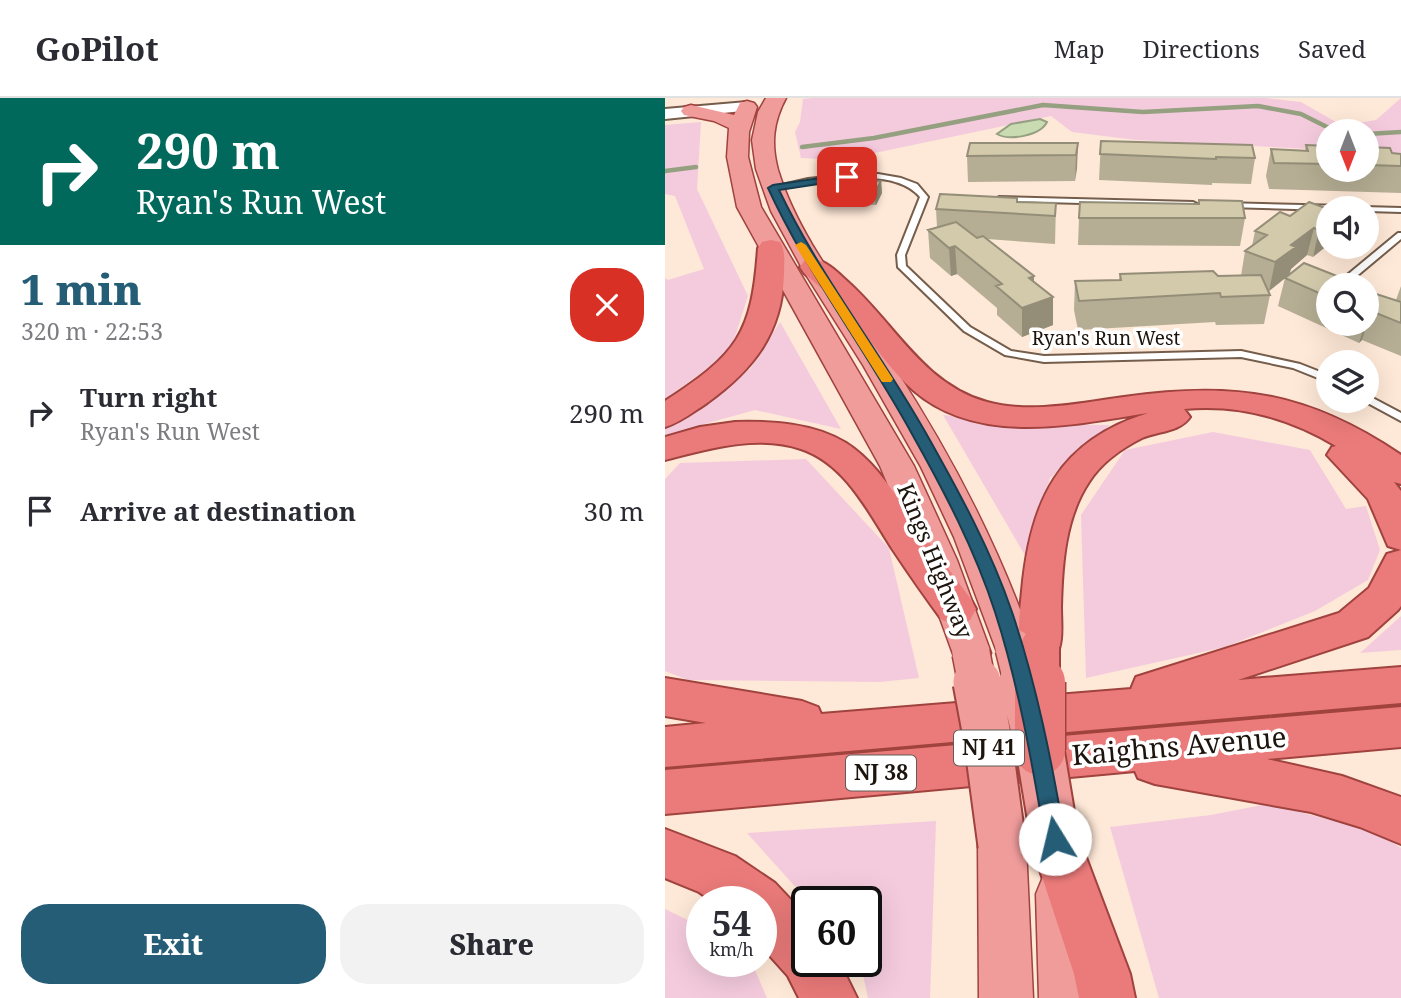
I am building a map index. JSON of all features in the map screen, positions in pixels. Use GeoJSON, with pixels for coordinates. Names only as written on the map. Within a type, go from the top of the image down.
{"type":"FeatureCollection","features":[{"type":"Feature","properties":{"kind":"highway"},"geometry":{"type":"LineString","coordinates":[[665,416],[721,378],[748,352],[765,312],[771,248]]}},
{"type":"Feature","properties":{"kind":"highway"},"geometry":{"type":"LineString","coordinates":[[814,267],[862,312],[921,381],[950,400],[969,408],[1012,416],[1037,416],[1175,400],[1226,398],[1251,401],[1301,413],[1325,423],[1401,472]]}},
{"type":"Feature","properties":{"kind":"highway"},"geometry":{"type":"LineString","coordinates":[[1040,750],[1027,647],[1052,516],[1071,480],[1098,450],[1132,429],[1152,422],[1190,415],[1233,415],[1273,422],[1312,436],[1347,457],[1378,486],[1395,513],[1401,536]]}},
{"type":"Feature","properties":{"kind":"highway"},"geometry":{"type":"LineString","coordinates":[[665,449],[712,436],[751,432],[790,435],[834,450],[868,481],[956,608]]}},
{"type":"Feature","properties":{"kind":"highway"},"geometry":{"type":"LineString","coordinates":[[1088,733],[1353,625],[1372,613],[1386,598],[1401,565]]}},
{"type":"Feature","properties":{"kind":"highway","name":"Kaighns Avenue"},"geometry":{"type":"LineString","coordinates":[[665,792],[1088,733],[1401,685]]}},
{"type":"Feature","properties":{"kind":"highway"},"geometry":{"type":"LineString","coordinates":[[665,697],[862,731]]}},
{"type":"Feature","properties":{"kind":"highway","name":"Kaighns Avenue"},"geometry":{"type":"LineString","coordinates":[[665,747],[862,731],[1088,733],[1401,727]]}},
{"type":"Feature","properties":{"kind":"highway"},"geometry":{"type":"LineString","coordinates":[[1088,733],[1345,799],[1401,821]]}},
{"type":"Feature","properties":{"kind":"highway"},"geometry":{"type":"LineString","coordinates":[[1055,839],[1102,974],[1107,998]]}},
{"type":"Feature","properties":{"kind":"highway"},"geometry":{"type":"LineString","coordinates":[[665,853],[717,874],[734,886]]}},
{"type":"Feature","properties":{"kind":"highway"},"geometry":{"type":"LineString","coordinates":[[777,924],[791,940]]}},
{"type":"Feature","properties":{"kind":"highway"},"geometry":{"type":"LineString","coordinates":[[818,977],[829,998]]}},
{"type":"Feature","properties":{"kind":"main road"},"geometry":{"type":"LineString","coordinates":[[665,112],[710,98]]}},
{"type":"Feature","properties":{"kind":"main road"},"geometry":{"type":"LineString","coordinates":[[691,111],[719,116],[758,106]]}},
{"type":"Feature","properties":{"kind":"main road","name":"NJ 41"},"geometry":{"type":"LineString","coordinates":[[758,106],[766,116],[759,172]]}},
{"type":"Feature","properties":{"kind":"main road","name":"NJ 41"},"geometry":{"type":"LineString","coordinates":[[758,106],[759,172],[814,267],[940,470],[973,537],[1003,610],[1027,647]]}},
{"type":"Feature","properties":{"kind":"main road","name":"Kings Highway"},"geometry":{"type":"LineString","coordinates":[[759,172],[749,207],[897,466],[938,560],[971,653],[988,741],[1002,845],[1006,998]]}},
{"type":"Feature","properties":{"kind":"main road","name":"NJ 41"},"geometry":{"type":"LineString","coordinates":[[1040,750],[1055,839],[1063,911],[1066,998]]}},
{"type":"Feature","properties":{"kind":"street"},"geometry":{"type":"LineString","coordinates":[[665,112],[691,111]]}},
{"type":"Feature","properties":{"kind":"lane"},"geometry":{"type":"LineString","coordinates":[[759,172],[832,178],[878,177],[911,183],[923,192],[924,197],[938,198]]}},
{"type":"Feature","properties":{"kind":"lane","name":"Ryan's Run West"},"geometry":{"type":"LineString","coordinates":[[924,197],[901,255],[902,267],[967,329],[999,350],[1044,359],[1241,354],[1296,366],[1316,374]]}},
{"type":"Feature","properties":{"kind":"lane"},"geometry":{"type":"LineString","coordinates":[[994,199],[1200,204]]}},
{"type":"Feature","properties":{"kind":"lane"},"geometry":{"type":"LineString","coordinates":[[1213,205],[1316,207]]}},
{"type":"Feature","properties":{"kind":"lane"},"geometry":{"type":"LineString","coordinates":[[1379,209],[1401,210]]}},
{"type":"Feature","properties":{"kind":"lane"},"geometry":{"type":"LineString","coordinates":[[1355,273],[1401,236]]}},
{"type":"Feature","properties":{"kind":"lane"},"geometry":{"type":"LineString","coordinates":[[1379,405],[1401,418]]}},
{"type":"Feature","properties":{"kind":"shaded area"},"geometry":{"type":"Polygon","coordinates":[[[1266,98],[1301,102],[1331,119],[1316,119],[1316,149],[1136,140],[1072,132],[1051,116],[841,160],[801,158],[795,132],[800,122],[803,99],[1266,98]]]}},
{"type":"Feature","properties":{"kind":"shaded area"},"geometry":{"type":"Polygon","coordinates":[[[1401,98],[1401,154],[1379,153],[1377,119],[1401,98]]]}},
{"type":"Feature","properties":{"kind":"shaded area"},"geometry":{"type":"Polygon","coordinates":[[[1040,119],[1047,122],[1031,134],[1009,137],[997,134],[1011,124],[1040,119]]]}},
{"type":"Feature","properties":{"kind":"shaded area"},"geometry":{"type":"Polygon","coordinates":[[[701,122],[697,189],[748,296],[730,352],[665,399],[665,278],[668,280],[704,269],[675,196],[665,194],[665,125],[701,122]]]}},
{"type":"Feature","properties":{"kind":"shaded area"},"geometry":{"type":"Polygon","coordinates":[[[780,322],[841,429],[755,410],[665,435],[665,424],[750,369],[780,322]]]}},
{"type":"Feature","properties":{"kind":"shaded area"},"geometry":{"type":"Polygon","coordinates":[[[943,415],[1035,424],[1110,425],[1050,478],[1026,557],[943,415]]]}},
{"type":"Feature","properties":{"kind":"shaded area"},"geometry":{"type":"Polygon","coordinates":[[[1213,432],[1310,450],[1346,509],[1366,506],[1380,550],[1368,580],[1315,611],[1225,647],[1086,678],[1081,515],[1125,450],[1213,432]]]}},
{"type":"Feature","properties":{"kind":"shaded area"},"geometry":{"type":"Polygon","coordinates":[[[806,459],[889,548],[919,678],[880,682],[688,680],[665,671],[665,479],[680,463],[806,459]]]}},
{"type":"Feature","properties":{"kind":"shaded area"},"geometry":{"type":"Polygon","coordinates":[[[1401,616],[1401,650],[1360,653],[1401,616]]]}},
{"type":"Feature","properties":{"kind":"shaded area"},"geometry":{"type":"Polygon","coordinates":[[[1267,804],[1375,831],[1401,848],[1401,998],[1159,998],[1110,827],[1211,815],[1267,804]]]}},
{"type":"Feature","properties":{"kind":"shaded area"},"geometry":{"type":"Polygon","coordinates":[[[936,821],[930,998],[868,998],[863,977],[882,977],[882,886],[795,886],[747,833],[936,821]]]}},
{"type":"Feature","properties":{"kind":"shaded area"},"geometry":{"type":"Polygon","coordinates":[[[665,909],[686,919],[686,977],[758,977],[767,998],[665,998],[665,909]]]}},
{"type":"Feature","properties":{"kind":"building"},"geometry":{"type":"Polygon","coordinates":[[[1101,141],[1252,145],[1255,158],[1100,154],[1101,141]]]}},
{"type":"Feature","properties":{"kind":"building"},"geometry":{"type":"Polygon","coordinates":[[[970,143],[1078,143],[1076,155],[967,156],[970,143]]]}},
{"type":"Feature","properties":{"kind":"building"},"geometry":{"type":"Polygon","coordinates":[[[1306,145],[1316,145],[1316,164],[1274,163],[1271,149],[1308,151],[1306,145]]]}},
{"type":"Feature","properties":{"kind":"building"},"geometry":{"type":"Polygon","coordinates":[[[1379,148],[1390,148],[1392,153],[1401,154],[1401,166],[1379,165],[1379,148]]]}},
{"type":"Feature","properties":{"kind":"building"},"geometry":{"type":"Polygon","coordinates":[[[842,179],[881,181],[874,194],[834,192],[842,179]]]}},
{"type":"Feature","properties":{"kind":"building"},"geometry":{"type":"Polygon","coordinates":[[[940,194],[1056,203],[1055,216],[936,209],[940,194]]]}},
{"type":"Feature","properties":{"kind":"building"},"geometry":{"type":"Polygon","coordinates":[[[1199,200],[1242,201],[1245,218],[1079,218],[1080,202],[1199,204],[1199,200]]]}},
{"type":"Feature","properties":{"kind":"building"},"geometry":{"type":"Polygon","coordinates":[[[1309,202],[1316,205],[1316,229],[1291,245],[1296,247],[1275,262],[1245,251],[1267,235],[1255,231],[1280,212],[1290,216],[1309,202]]]}},
{"type":"Feature","properties":{"kind":"building"},"geometry":{"type":"Polygon","coordinates":[[[956,222],[977,238],[983,236],[1034,276],[1029,278],[1053,297],[1022,308],[996,286],[1002,284],[955,246],[949,248],[928,230],[956,222]]]}},
{"type":"Feature","properties":{"kind":"building"},"geometry":{"type":"Polygon","coordinates":[[[1304,263],[1329,273],[1316,273],[1316,292],[1285,278],[1304,263]]]}},
{"type":"Feature","properties":{"kind":"building"},"geometry":{"type":"Polygon","coordinates":[[[1213,271],[1218,276],[1261,275],[1270,295],[1221,297],[1220,293],[1079,301],[1075,281],[1121,280],[1120,274],[1213,271]]]}},
{"type":"Feature","properties":{"kind":"building"},"geometry":{"type":"Polygon","coordinates":[[[1379,295],[1401,302],[1401,323],[1379,314],[1379,295]]]}},
{"type":"Feature","properties":{"kind":"waterway"},"geometry":{"type":"LineString","coordinates":[[802,147],[874,138],[1043,105],[1143,112],[1258,106],[1301,114],[1316,122]]}},
{"type":"Feature","properties":{"kind":"waterway"},"geometry":{"type":"LineString","coordinates":[[1379,133],[1401,132]]}},
{"type":"Feature","properties":{"kind":"waterway"},"geometry":{"type":"LineString","coordinates":[[665,171],[696,167]]}},
{"type":"Feature","properties":{"kind":"slow traffic"},"geometry":{"type":"LineString","coordinates":[[801,245],[886,379]]}},
{"type":"Feature","properties":{"kind":"route"},"geometry":{"type":"LineString","coordinates":[[847,177],[773,188],[814,267],[919,433],[973,537],[1003,610],[1014,648],[1040,750],[1055,839]]}}]}
